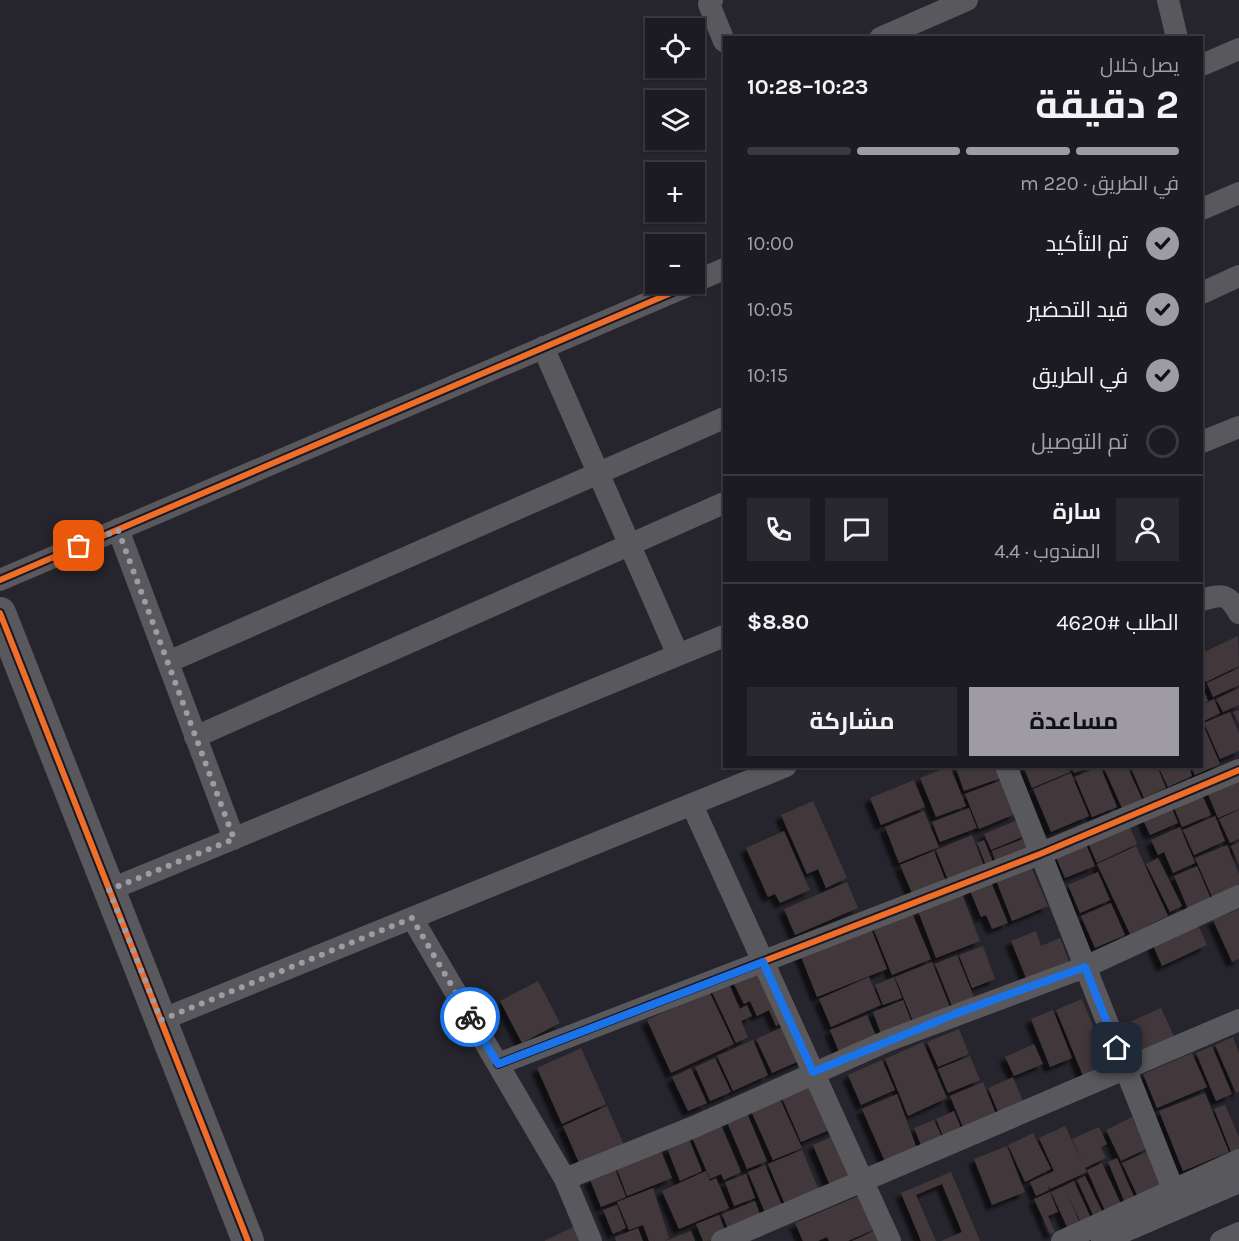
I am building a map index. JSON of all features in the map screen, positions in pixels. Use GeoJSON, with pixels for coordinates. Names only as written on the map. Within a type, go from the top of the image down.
{"type":"FeatureCollection","features":[{"type":"Feature","properties":{"kind":"street"},"geometry":{"type":"LineString","coordinates":[[712,0],[709,4],[723,39]]}},
{"type":"Feature","properties":{"kind":"street"},"geometry":{"type":"LineString","coordinates":[[885,36],[967,0]]}},
{"type":"Feature","properties":{"kind":"street"},"geometry":{"type":"LineString","coordinates":[[1168,0],[1177,36]]}},
{"type":"Feature","properties":{"kind":"street"},"geometry":{"type":"LineString","coordinates":[[1203,65],[1239,49]]}},
{"type":"Feature","properties":{"kind":"street"},"geometry":{"type":"LineString","coordinates":[[1203,209],[1239,193]]}},
{"type":"Feature","properties":{"kind":"street"},"geometry":{"type":"LineString","coordinates":[[705,278],[723,269]]}},
{"type":"Feature","properties":{"kind":"street"},"geometry":{"type":"LineString","coordinates":[[1203,292],[1239,276]]}},
{"type":"Feature","properties":{"kind":"street"},"geometry":{"type":"LineString","coordinates":[[0,580],[667,294]]}},
{"type":"Feature","properties":{"kind":"street"},"geometry":{"type":"LineString","coordinates":[[543,347],[678,655]]}},
{"type":"Feature","properties":{"kind":"street"},"geometry":{"type":"LineString","coordinates":[[168,662],[723,418]]}},
{"type":"Feature","properties":{"kind":"street"},"geometry":{"type":"LineString","coordinates":[[1203,442],[1239,427]]}},
{"type":"Feature","properties":{"kind":"street"},"geometry":{"type":"LineString","coordinates":[[195,737],[723,503]]}},
{"type":"Feature","properties":{"kind":"street"},"geometry":{"type":"LineString","coordinates":[[118,530],[234,839]]}},
{"type":"Feature","properties":{"kind":"street"},"geometry":{"type":"LineString","coordinates":[[1203,600],[1223,595],[1231,599],[1239,613]]}},
{"type":"Feature","properties":{"kind":"street"},"geometry":{"type":"LineString","coordinates":[[0,613],[248,1241]]}},
{"type":"Feature","properties":{"kind":"street"},"geometry":{"type":"LineString","coordinates":[[109,890],[723,636]]}},
{"type":"Feature","properties":{"kind":"street"},"geometry":{"type":"LineString","coordinates":[[161,1020],[781,768]]}},
{"type":"Feature","properties":{"kind":"street"},"geometry":{"type":"LineString","coordinates":[[1006,768],[1173,1189]]}},
{"type":"Feature","properties":{"kind":"street"},"geometry":{"type":"LineString","coordinates":[[498,1064],[1040,854],[1239,770]]}},
{"type":"Feature","properties":{"kind":"street"},"geometry":{"type":"LineString","coordinates":[[692,805],[890,1241]]}},
{"type":"Feature","properties":{"kind":"street"},"geometry":{"type":"LineString","coordinates":[[566,1179],[696,1126],[813,1072],[960,1012],[1085,967],[1239,896]]}},
{"type":"Feature","properties":{"kind":"street"},"geometry":{"type":"LineString","coordinates":[[412,918],[566,1179],[591,1241]]}},
{"type":"Feature","properties":{"kind":"street"},"geometry":{"type":"LineString","coordinates":[[722,1241],[1239,1020]]}},
{"type":"Feature","properties":{"kind":"street"},"geometry":{"type":"LineString","coordinates":[[1062,1241],[1239,1160]]}},
{"type":"Feature","properties":{"kind":"street"},"geometry":{"type":"LineString","coordinates":[[1102,1241],[1239,1182]]}},
{"type":"Feature","properties":{"kind":"street"},"geometry":{"type":"LineString","coordinates":[[1221,1241],[1239,1233]]}},
{"type":"Feature","properties":{"kind":"building"},"geometry":{"type":"Polygon","coordinates":[[[1238,636],[1239,666],[1206,682],[1203,675],[1203,653],[1238,636]]]}},
{"type":"Feature","properties":{"kind":"building"},"geometry":{"type":"Polygon","coordinates":[[[1239,668],[1239,685],[1213,697],[1207,683],[1239,668]]]}},
{"type":"Feature","properties":{"kind":"building"},"geometry":{"type":"Polygon","coordinates":[[[1203,688],[1208,701],[1203,704],[1203,688]]]}},
{"type":"Feature","properties":{"kind":"building"},"geometry":{"type":"Polygon","coordinates":[[[1239,688],[1239,705],[1223,712],[1216,699],[1239,688]]]}},
{"type":"Feature","properties":{"kind":"building"},"geometry":{"type":"Polygon","coordinates":[[[1214,699],[1220,713],[1203,722],[1203,704],[1214,699]]]}},
{"type":"Feature","properties":{"kind":"building"},"geometry":{"type":"Polygon","coordinates":[[[1239,710],[1239,724],[1233,712],[1239,710]]]}},
{"type":"Feature","properties":{"kind":"building"},"geometry":{"type":"Polygon","coordinates":[[[1230,712],[1239,733],[1239,751],[1220,759],[1204,723],[1230,712]]]}},
{"type":"Feature","properties":{"kind":"building"},"geometry":{"type":"Polygon","coordinates":[[[1203,724],[1220,764],[1195,775],[1192,768],[1203,768],[1203,724]]]}},
{"type":"Feature","properties":{"kind":"building"},"geometry":{"type":"Polygon","coordinates":[[[951,768],[966,806],[936,817],[920,778],[951,768]]]}},
{"type":"Feature","properties":{"kind":"building"},"geometry":{"type":"Polygon","coordinates":[[[956,768],[998,768],[1001,778],[964,791],[956,768]]]}},
{"type":"Feature","properties":{"kind":"building"},"geometry":{"type":"Polygon","coordinates":[[[1024,768],[1069,768],[1070,772],[1032,788],[1024,768]]]}},
{"type":"Feature","properties":{"kind":"building"},"geometry":{"type":"Polygon","coordinates":[[[1073,768],[1086,768],[1074,773],[1073,768]]]}},
{"type":"Feature","properties":{"kind":"building"},"geometry":{"type":"Polygon","coordinates":[[[1101,768],[1117,807],[1092,817],[1075,777],[1101,768]]]}},
{"type":"Feature","properties":{"kind":"building"},"geometry":{"type":"Polygon","coordinates":[[[1104,768],[1128,768],[1142,799],[1122,808],[1104,768]]]}},
{"type":"Feature","properties":{"kind":"building"},"geometry":{"type":"Polygon","coordinates":[[[1131,768],[1158,768],[1166,788],[1144,798],[1131,768]]]}},
{"type":"Feature","properties":{"kind":"building"},"geometry":{"type":"Polygon","coordinates":[[[1159,768],[1189,768],[1192,776],[1168,787],[1159,768]]]}},
{"type":"Feature","properties":{"kind":"building"},"geometry":{"type":"Polygon","coordinates":[[[1071,773],[1089,816],[1051,832],[1033,789],[1071,773]]]}},
{"type":"Feature","properties":{"kind":"building"},"geometry":{"type":"Polygon","coordinates":[[[1239,776],[1239,809],[1218,818],[1204,785],[1239,776]]]}},
{"type":"Feature","properties":{"kind":"building"},"geometry":{"type":"Polygon","coordinates":[[[914,780],[925,807],[881,825],[870,798],[914,780]]]}},
{"type":"Feature","properties":{"kind":"building"},"geometry":{"type":"Polygon","coordinates":[[[1002,780],[1015,814],[979,829],[965,794],[1002,780]]]}},
{"type":"Feature","properties":{"kind":"building"},"geometry":{"type":"Polygon","coordinates":[[[1199,788],[1211,815],[1182,827],[1171,800],[1199,788]]]}},
{"type":"Feature","properties":{"kind":"building"},"geometry":{"type":"Polygon","coordinates":[[[813,801],[847,878],[826,888],[818,869],[807,874],[781,815],[813,801]]]}},
{"type":"Feature","properties":{"kind":"building"},"geometry":{"type":"Polygon","coordinates":[[[1169,801],[1178,823],[1150,835],[1140,813],[1169,801]]]}},
{"type":"Feature","properties":{"kind":"building"},"geometry":{"type":"Polygon","coordinates":[[[969,808],[977,828],[940,842],[932,822],[969,808]]]}},
{"type":"Feature","properties":{"kind":"building"},"geometry":{"type":"Polygon","coordinates":[[[1239,810],[1239,839],[1230,843],[1219,819],[1239,810]]]}},
{"type":"Feature","properties":{"kind":"building"},"geometry":{"type":"Polygon","coordinates":[[[924,811],[939,847],[899,863],[885,827],[924,811]]]}},
{"type":"Feature","properties":{"kind":"building"},"geometry":{"type":"Polygon","coordinates":[[[1215,816],[1225,841],[1194,855],[1183,830],[1215,816]]]}},
{"type":"Feature","properties":{"kind":"building"},"geometry":{"type":"Polygon","coordinates":[[[1126,818],[1137,844],[1097,863],[1085,836],[1126,818]]]}},
{"type":"Feature","properties":{"kind":"building"},"geometry":{"type":"Polygon","coordinates":[[[1020,819],[1027,835],[991,850],[984,834],[1020,819]]]}},
{"type":"Feature","properties":{"kind":"building"},"geometry":{"type":"Polygon","coordinates":[[[1180,827],[1195,863],[1173,873],[1164,852],[1158,855],[1151,840],[1180,827]]]}},
{"type":"Feature","properties":{"kind":"building"},"geometry":{"type":"Polygon","coordinates":[[[784,831],[810,890],[780,903],[775,894],[768,897],[746,848],[784,831]]]}},
{"type":"Feature","properties":{"kind":"building"},"geometry":{"type":"Polygon","coordinates":[[[972,835],[986,871],[950,885],[936,850],[972,835]]]}},
{"type":"Feature","properties":{"kind":"building"},"geometry":{"type":"Polygon","coordinates":[[[1028,837],[1034,852],[997,866],[992,851],[1028,837]]]}},
{"type":"Feature","properties":{"kind":"building"},"geometry":{"type":"Polygon","coordinates":[[[1083,837],[1095,866],[1065,878],[1053,850],[1083,837]]]}},
{"type":"Feature","properties":{"kind":"building"},"geometry":{"type":"Polygon","coordinates":[[[984,840],[995,867],[988,870],[977,843],[984,840]]]}},
{"type":"Feature","properties":{"kind":"building"},"geometry":{"type":"Polygon","coordinates":[[[1239,842],[1239,865],[1231,846],[1239,842]]]}},
{"type":"Feature","properties":{"kind":"building"},"geometry":{"type":"Polygon","coordinates":[[[1227,845],[1239,874],[1239,888],[1213,899],[1195,858],[1227,845]]]}},
{"type":"Feature","properties":{"kind":"building"},"geometry":{"type":"Polygon","coordinates":[[[1136,846],[1168,916],[1130,934],[1097,864],[1136,846]]]}},
{"type":"Feature","properties":{"kind":"building"},"geometry":{"type":"Polygon","coordinates":[[[934,851],[948,887],[915,900],[900,865],[934,851]]]}},
{"type":"Feature","properties":{"kind":"building"},"geometry":{"type":"Polygon","coordinates":[[[1158,858],[1182,906],[1170,912],[1146,864],[1158,858]]]}},
{"type":"Feature","properties":{"kind":"building"},"geometry":{"type":"Polygon","coordinates":[[[1028,860],[1048,906],[1012,921],[994,875],[1028,860]]]}},
{"type":"Feature","properties":{"kind":"building"},"geometry":{"type":"Polygon","coordinates":[[[1197,866],[1211,899],[1188,909],[1174,876],[1197,866]]]}},
{"type":"Feature","properties":{"kind":"building"},"geometry":{"type":"Polygon","coordinates":[[[1098,872],[1110,900],[1080,913],[1068,885],[1098,872]]]}},
{"type":"Feature","properties":{"kind":"building"},"geometry":{"type":"Polygon","coordinates":[[[989,877],[1008,923],[992,929],[986,915],[981,917],[968,886],[989,877]]]}},
{"type":"Feature","properties":{"kind":"building"},"geometry":{"type":"Polygon","coordinates":[[[847,882],[858,908],[795,935],[784,909],[847,882]]]}},
{"type":"Feature","properties":{"kind":"building"},"geometry":{"type":"Polygon","coordinates":[[[962,894],[980,941],[936,958],[918,911],[962,894]]]}},
{"type":"Feature","properties":{"kind":"building"},"geometry":{"type":"Polygon","coordinates":[[[1111,903],[1125,935],[1095,948],[1081,916],[1111,903]]]}},
{"type":"Feature","properties":{"kind":"building"},"geometry":{"type":"Polygon","coordinates":[[[1239,909],[1239,959],[1232,962],[1213,920],[1239,909]]]}},
{"type":"Feature","properties":{"kind":"building"},"geometry":{"type":"Polygon","coordinates":[[[912,913],[931,959],[892,975],[873,928],[912,913]]]}},
{"type":"Feature","properties":{"kind":"building"},"geometry":{"type":"Polygon","coordinates":[[[1194,916],[1207,945],[1162,966],[1149,936],[1194,916]]]}},
{"type":"Feature","properties":{"kind":"building"},"geometry":{"type":"Polygon","coordinates":[[[870,926],[887,969],[817,997],[800,954],[870,926]]]}},
{"type":"Feature","properties":{"kind":"building"},"geometry":{"type":"Polygon","coordinates":[[[1036,931],[1041,946],[1060,938],[1069,961],[1026,978],[1011,941],[1036,931]]]}},
{"type":"Feature","properties":{"kind":"building"},"geometry":{"type":"Polygon","coordinates":[[[983,946],[995,979],[972,988],[959,955],[983,946]]]}},
{"type":"Feature","properties":{"kind":"building"},"geometry":{"type":"Polygon","coordinates":[[[957,955],[974,997],[952,1006],[935,964],[957,955]]]}},
{"type":"Feature","properties":{"kind":"building"},"geometry":{"type":"Polygon","coordinates":[[[932,962],[950,1007],[913,1021],[895,977],[932,962]]]}},
{"type":"Feature","properties":{"kind":"building"},"geometry":{"type":"Polygon","coordinates":[[[764,966],[789,1019],[776,1026],[769,1010],[757,1016],[750,1001],[744,1004],[732,980],[764,966]]]}},
{"type":"Feature","properties":{"kind":"building"},"geometry":{"type":"Polygon","coordinates":[[[869,977],[881,1005],[831,1027],[819,999],[869,977]]]}},
{"type":"Feature","properties":{"kind":"building"},"geometry":{"type":"Polygon","coordinates":[[[894,977],[902,998],[883,1005],[875,985],[894,977]]]}},
{"type":"Feature","properties":{"kind":"building"},"geometry":{"type":"Polygon","coordinates":[[[538,981],[560,1023],[522,1043],[500,1001],[538,981]]]}},
{"type":"Feature","properties":{"kind":"building"},"geometry":{"type":"Polygon","coordinates":[[[728,982],[740,1009],[747,1005],[752,1016],[741,1021],[748,1037],[736,1043],[711,990],[728,982]]]}},
{"type":"Feature","properties":{"kind":"building"},"geometry":{"type":"Polygon","coordinates":[[[709,991],[734,1044],[671,1073],[647,1020],[709,991]]]}},
{"type":"Feature","properties":{"kind":"building"},"geometry":{"type":"Polygon","coordinates":[[[1082,999],[1114,1078],[1088,1088],[1056,1010],[1082,999]]]}},
{"type":"Feature","properties":{"kind":"building"},"geometry":{"type":"Polygon","coordinates":[[[903,1000],[912,1023],[881,1034],[873,1012],[903,1000]]]}},
{"type":"Feature","properties":{"kind":"building"},"geometry":{"type":"Polygon","coordinates":[[[1161,1008],[1177,1043],[1139,1060],[1123,1025],[1161,1008]]]}},
{"type":"Feature","properties":{"kind":"building"},"geometry":{"type":"Polygon","coordinates":[[[1053,1010],[1072,1058],[1050,1067],[1031,1019],[1053,1010]]]}},
{"type":"Feature","properties":{"kind":"building"},"geometry":{"type":"Polygon","coordinates":[[[867,1015],[876,1036],[839,1052],[830,1030],[867,1015]]]}},
{"type":"Feature","properties":{"kind":"building"},"geometry":{"type":"Polygon","coordinates":[[[790,1024],[806,1058],[772,1073],[756,1039],[790,1024]]]}},
{"type":"Feature","properties":{"kind":"building"},"geometry":{"type":"Polygon","coordinates":[[[959,1029],[969,1054],[938,1067],[927,1042],[959,1029]]]}},
{"type":"Feature","properties":{"kind":"building"},"geometry":{"type":"Polygon","coordinates":[[[1233,1037],[1239,1053],[1239,1091],[1236,1093],[1215,1045],[1233,1037]]]}},
{"type":"Feature","properties":{"kind":"building"},"geometry":{"type":"Polygon","coordinates":[[[753,1040],[768,1075],[733,1091],[717,1056],[753,1040]]]}},
{"type":"Feature","properties":{"kind":"building"},"geometry":{"type":"Polygon","coordinates":[[[923,1042],[947,1098],[908,1116],[885,1059],[923,1042]]]}},
{"type":"Feature","properties":{"kind":"building"},"geometry":{"type":"Polygon","coordinates":[[[1034,1044],[1043,1064],[1014,1076],[1005,1057],[1034,1044]]]}},
{"type":"Feature","properties":{"kind":"building"},"geometry":{"type":"Polygon","coordinates":[[[1212,1046],[1232,1094],[1216,1101],[1196,1053],[1212,1046]]]}},
{"type":"Feature","properties":{"kind":"building"},"geometry":{"type":"Polygon","coordinates":[[[581,1048],[606,1104],[562,1124],[537,1068],[581,1048]]]}},
{"type":"Feature","properties":{"kind":"building"},"geometry":{"type":"Polygon","coordinates":[[[1192,1053],[1207,1087],[1157,1108],[1143,1074],[1192,1053]]]}},
{"type":"Feature","properties":{"kind":"building"},"geometry":{"type":"Polygon","coordinates":[[[970,1056],[980,1080],[948,1093],[938,1069],[970,1056]]]}},
{"type":"Feature","properties":{"kind":"building"},"geometry":{"type":"Polygon","coordinates":[[[715,1058],[731,1092],[710,1101],[695,1067],[715,1058]]]}},
{"type":"Feature","properties":{"kind":"building"},"geometry":{"type":"Polygon","coordinates":[[[882,1060],[895,1090],[861,1105],[848,1075],[882,1060]]]}},
{"type":"Feature","properties":{"kind":"building"},"geometry":{"type":"Polygon","coordinates":[[[691,1068],[707,1103],[688,1111],[672,1077],[691,1068]]]}},
{"type":"Feature","properties":{"kind":"building"},"geometry":{"type":"Polygon","coordinates":[[[1013,1077],[1026,1109],[1001,1119],[988,1088],[1013,1077]]]}},
{"type":"Feature","properties":{"kind":"building"},"geometry":{"type":"Polygon","coordinates":[[[983,1082],[998,1119],[968,1139],[950,1096],[983,1082]]]}},
{"type":"Feature","properties":{"kind":"building"},"geometry":{"type":"Polygon","coordinates":[[[815,1083],[834,1128],[801,1142],[782,1098],[815,1083]]]}},
{"type":"Feature","properties":{"kind":"building"},"geometry":{"type":"Polygon","coordinates":[[[1205,1093],[1229,1152],[1183,1171],[1159,1111],[1205,1093]]]}},
{"type":"Feature","properties":{"kind":"building"},"geometry":{"type":"Polygon","coordinates":[[[897,1094],[921,1160],[890,1173],[862,1109],[897,1094]]]}},
{"type":"Feature","properties":{"kind":"building"},"geometry":{"type":"Polygon","coordinates":[[[780,1099],[802,1148],[773,1160],[751,1111],[780,1099]]]}},
{"type":"Feature","properties":{"kind":"building"},"geometry":{"type":"Polygon","coordinates":[[[1225,1105],[1239,1137],[1239,1149],[1231,1152],[1214,1109],[1225,1105]]]}},
{"type":"Feature","properties":{"kind":"building"},"geometry":{"type":"Polygon","coordinates":[[[607,1106],[624,1145],[580,1165],[563,1126],[607,1106]]]}},
{"type":"Feature","properties":{"kind":"building"},"geometry":{"type":"Polygon","coordinates":[[[954,1111],[966,1140],[948,1148],[936,1119],[954,1111]]]}},
{"type":"Feature","properties":{"kind":"building"},"geometry":{"type":"Polygon","coordinates":[[[747,1113],[767,1161],[747,1169],[727,1122],[747,1113]]]}},
{"type":"Feature","properties":{"kind":"building"},"geometry":{"type":"Polygon","coordinates":[[[1132,1117],[1146,1149],[1121,1161],[1106,1130],[1132,1117]]]}},
{"type":"Feature","properties":{"kind":"building"},"geometry":{"type":"Polygon","coordinates":[[[934,1120],[947,1148],[926,1157],[914,1128],[934,1120]]]}},
{"type":"Feature","properties":{"kind":"building"},"geometry":{"type":"Polygon","coordinates":[[[721,1125],[741,1172],[724,1180],[721,1174],[710,1179],[692,1137],[721,1125]]]}},
{"type":"Feature","properties":{"kind":"building"},"geometry":{"type":"Polygon","coordinates":[[[1065,1126],[1087,1172],[1050,1189],[1048,1186],[1049,1190],[1036,1196],[1030,1182],[1054,1171],[1039,1138],[1065,1126]]]}},
{"type":"Feature","properties":{"kind":"building"},"geometry":{"type":"Polygon","coordinates":[[[1099,1127],[1107,1144],[1101,1147],[1106,1158],[1085,1168],[1072,1139],[1099,1127]]]}},
{"type":"Feature","properties":{"kind":"building"},"geometry":{"type":"Polygon","coordinates":[[[1033,1133],[1051,1169],[1025,1182],[1008,1145],[1033,1133]]]}},
{"type":"Feature","properties":{"kind":"building"},"geometry":{"type":"Polygon","coordinates":[[[838,1134],[859,1185],[834,1195],[813,1145],[838,1134]]]}},
{"type":"Feature","properties":{"kind":"building"},"geometry":{"type":"Polygon","coordinates":[[[689,1139],[702,1171],[680,1181],[667,1148],[689,1139]]]}},
{"type":"Feature","properties":{"kind":"building"},"geometry":{"type":"Polygon","coordinates":[[[1007,1146],[1025,1192],[992,1205],[974,1159],[1007,1146]]]}},
{"type":"Feature","properties":{"kind":"building"},"geometry":{"type":"Polygon","coordinates":[[[802,1150],[823,1200],[789,1214],[768,1164],[802,1150]]]}},
{"type":"Feature","properties":{"kind":"building"},"geometry":{"type":"Polygon","coordinates":[[[661,1151],[672,1178],[627,1196],[617,1169],[661,1151]]]}},
{"type":"Feature","properties":{"kind":"building"},"geometry":{"type":"Polygon","coordinates":[[[1148,1151],[1164,1187],[1139,1199],[1122,1163],[1148,1151]]]}},
{"type":"Feature","properties":{"kind":"building"},"geometry":{"type":"Polygon","coordinates":[[[1117,1158],[1135,1199],[1125,1203],[1108,1162],[1117,1158]]]}},
{"type":"Feature","properties":{"kind":"building"},"geometry":{"type":"Polygon","coordinates":[[[1102,1163],[1121,1204],[1105,1211],[1087,1170],[1102,1163]]]}},
{"type":"Feature","properties":{"kind":"building"},"geometry":{"type":"Polygon","coordinates":[[[765,1165],[786,1215],[769,1222],[748,1172],[765,1165]]]}},
{"type":"Feature","properties":{"kind":"building"},"geometry":{"type":"Polygon","coordinates":[[[615,1169],[626,1197],[601,1207],[590,1179],[615,1169]]]}},
{"type":"Feature","properties":{"kind":"building"},"geometry":{"type":"Polygon","coordinates":[[[706,1171],[710,1181],[716,1178],[729,1208],[679,1229],[662,1191],[706,1171]]]}},
{"type":"Feature","properties":{"kind":"building"},"geometry":{"type":"Polygon","coordinates":[[[951,1172],[980,1241],[941,1241],[962,1232],[942,1184],[916,1195],[936,1241],[921,1241],[901,1193],[951,1172]]]}},
{"type":"Feature","properties":{"kind":"building"},"geometry":{"type":"Polygon","coordinates":[[[746,1174],[755,1198],[734,1206],[725,1182],[746,1174]]]}},
{"type":"Feature","properties":{"kind":"building"},"geometry":{"type":"Polygon","coordinates":[[[1085,1176],[1102,1211],[1093,1215],[1077,1180],[1085,1176]]]}},
{"type":"Feature","properties":{"kind":"building"},"geometry":{"type":"Polygon","coordinates":[[[1074,1181],[1090,1216],[1080,1221],[1064,1186],[1074,1181]]]}},
{"type":"Feature","properties":{"kind":"building"},"geometry":{"type":"Polygon","coordinates":[[[1064,1186],[1079,1221],[1067,1227],[1051,1192],[1064,1186]]]}},
{"type":"Feature","properties":{"kind":"building"},"geometry":{"type":"Polygon","coordinates":[[[653,1188],[669,1238],[665,1241],[649,1241],[643,1225],[629,1230],[617,1202],[653,1188]]]}},
{"type":"Feature","properties":{"kind":"building"},"geometry":{"type":"Polygon","coordinates":[[[1050,1192],[1058,1212],[1048,1216],[1055,1232],[1050,1234],[1034,1199],[1050,1192]]]}},
{"type":"Feature","properties":{"kind":"building"},"geometry":{"type":"Polygon","coordinates":[[[861,1195],[875,1229],[848,1241],[829,1241],[827,1237],[818,1241],[803,1241],[795,1223],[861,1195]]]}},
{"type":"Feature","properties":{"kind":"building"},"geometry":{"type":"Polygon","coordinates":[[[755,1201],[764,1225],[732,1238],[722,1214],[755,1201]]]}},
{"type":"Feature","properties":{"kind":"building"},"geometry":{"type":"Polygon","coordinates":[[[617,1205],[626,1228],[613,1234],[603,1210],[617,1205]]]}},
{"type":"Feature","properties":{"kind":"building"},"geometry":{"type":"Polygon","coordinates":[[[719,1215],[729,1240],[703,1241],[696,1224],[719,1215]]]}},
{"type":"Feature","properties":{"kind":"building"},"geometry":{"type":"Polygon","coordinates":[[[575,1226],[582,1241],[544,1241],[575,1226]]]}},
{"type":"Feature","properties":{"kind":"building"},"geometry":{"type":"Polygon","coordinates":[[[638,1228],[643,1241],[616,1241],[615,1237],[638,1228]]]}},
{"type":"Feature","properties":{"kind":"building"},"geometry":{"type":"Polygon","coordinates":[[[876,1230],[881,1241],[852,1241],[876,1230]]]}},
{"type":"Feature","properties":{"kind":"building"},"geometry":{"type":"Polygon","coordinates":[[[691,1231],[695,1241],[665,1241],[691,1231]]]}},
{"type":"Feature","properties":{"kind":"cycle path"},"geometry":{"type":"LineString","coordinates":[[0,580],[669,294]]}},
{"type":"Feature","properties":{"kind":"cycle path"},"geometry":{"type":"LineString","coordinates":[[0,613],[248,1241]]}},
{"type":"Feature","properties":{"kind":"cycle path"},"geometry":{"type":"LineString","coordinates":[[498,1064],[1040,854],[1239,770]]}},
{"type":"Feature","properties":{"kind":"way so far"},"geometry":{"type":"LineString","coordinates":[[79,546],[118,530],[234,839],[109,890],[161,1020],[412,918],[470,1017]]}},
{"type":"Feature","properties":{"kind":"route"},"geometry":{"type":"LineString","coordinates":[[470,1017],[498,1064],[763,962],[813,1072],[960,1012],[1085,967],[1117,1048]]}}]}
